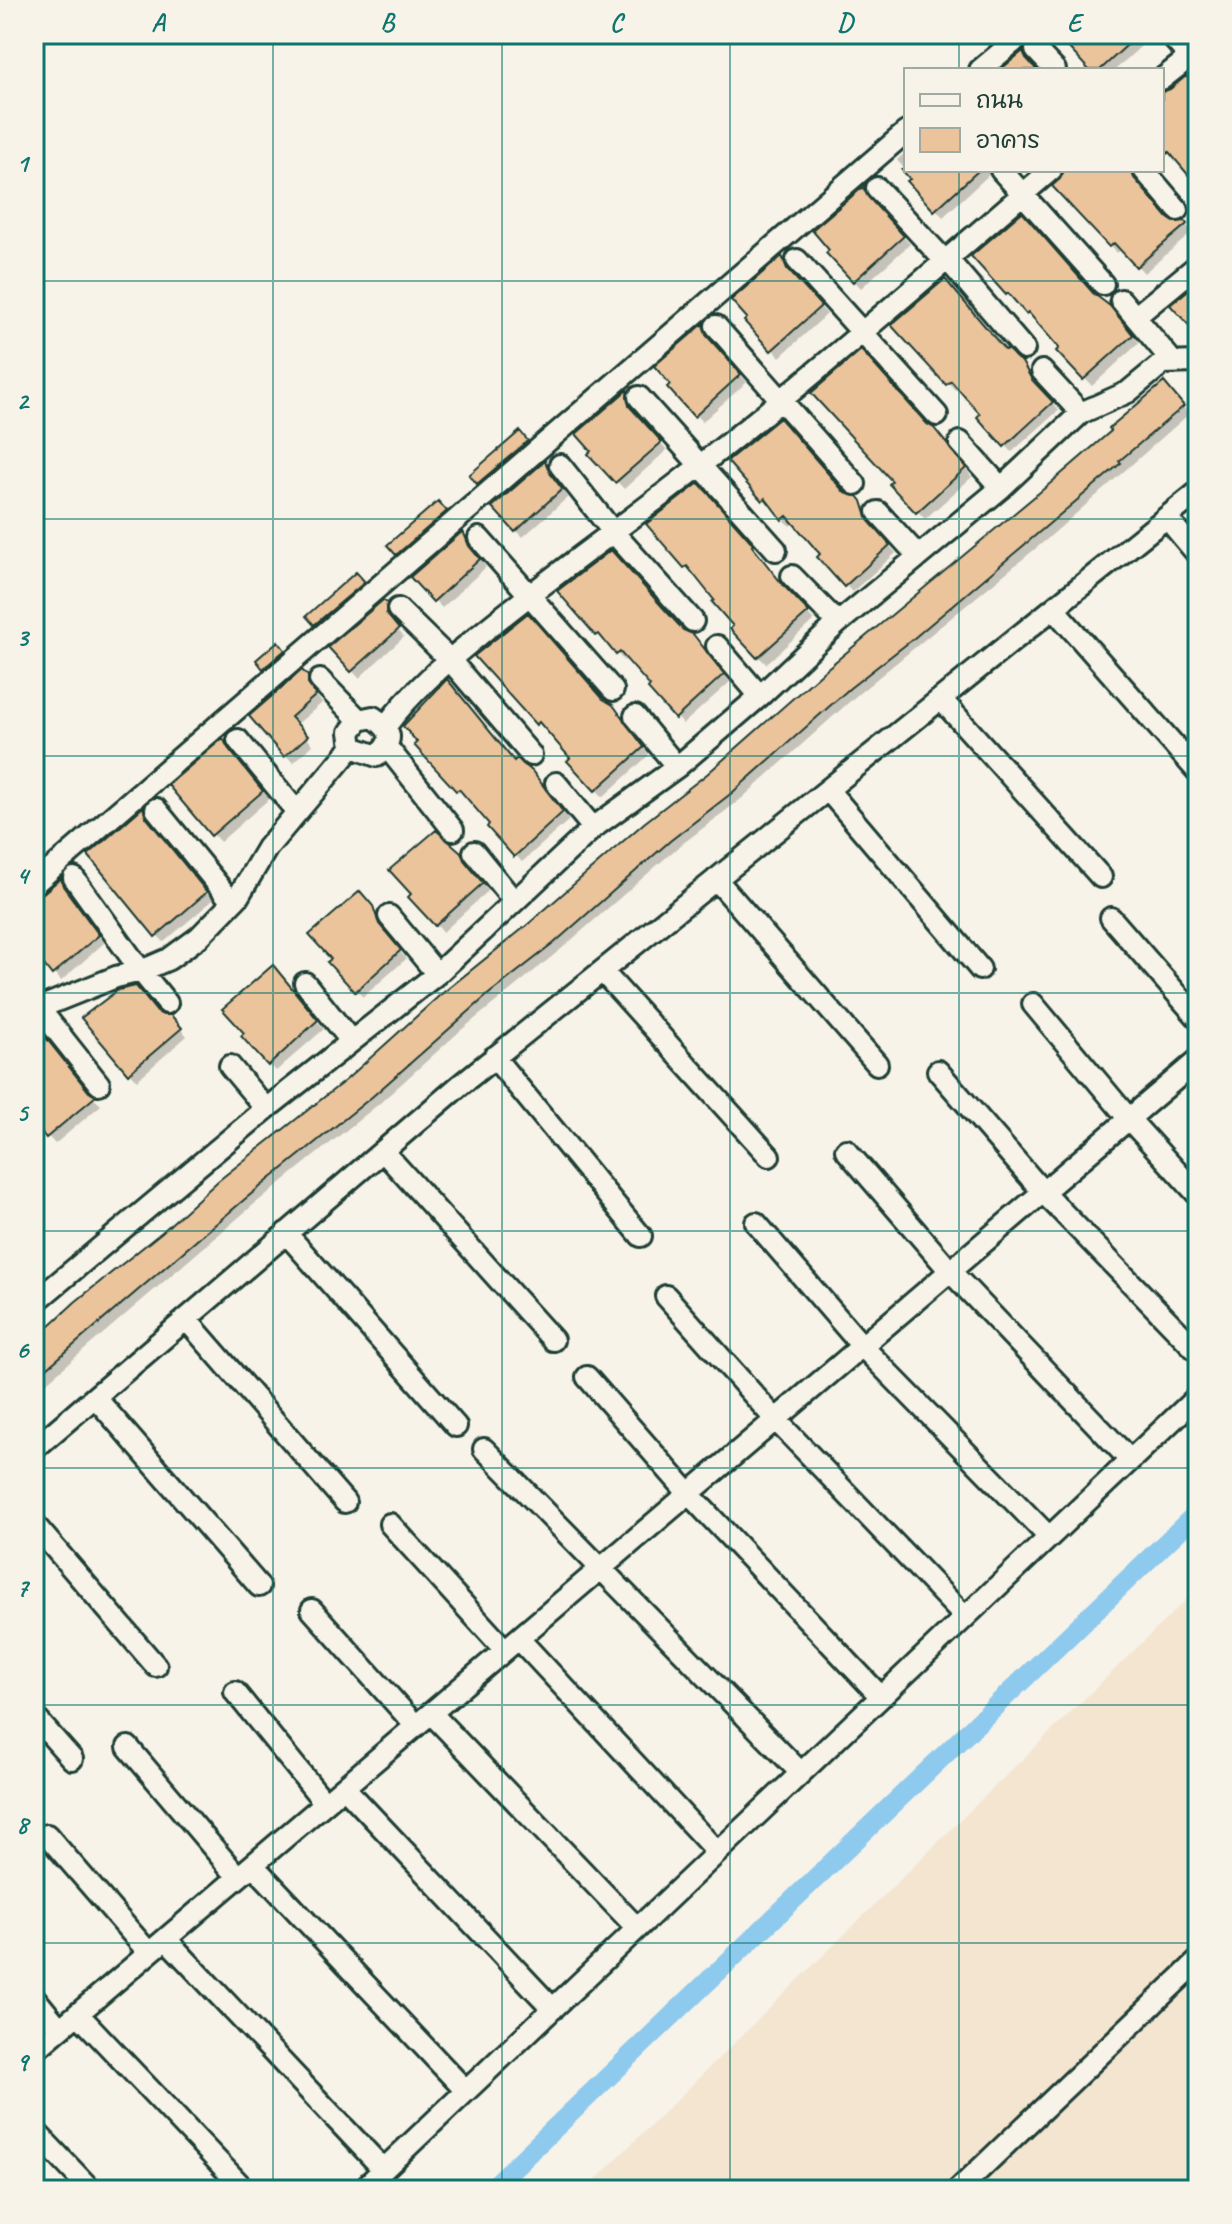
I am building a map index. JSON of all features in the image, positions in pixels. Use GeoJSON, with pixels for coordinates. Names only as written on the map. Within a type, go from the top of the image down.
{"type":"FeatureCollection","features":[{"type":"Feature","properties":{"kind":"street"},"geometry":{"type":"LineString","coordinates":[[982,68],[1023,34]]}},
{"type":"Feature","properties":{"kind":"street"},"geometry":{"type":"LineString","coordinates":[[1164,77],[1190,57],[1169,34]]}},
{"type":"Feature","properties":{"kind":"street"},"geometry":{"type":"LineString","coordinates":[[1036,50],[1053,68]]}},
{"type":"Feature","properties":{"kind":"street"},"geometry":{"type":"LineString","coordinates":[[34,884],[904,134]]}},
{"type":"Feature","properties":{"kind":"street"},"geometry":{"type":"LineString","coordinates":[[1003,172],[1103,284]]}},
{"type":"Feature","properties":{"kind":"street"},"geometry":{"type":"LineString","coordinates":[[386,726],[397,710],[450,660],[529,594],[700,466],[947,261],[1049,172]]}},
{"type":"Feature","properties":{"kind":"street"},"geometry":{"type":"LineString","coordinates":[[1146,172],[1178,210]]}},
{"type":"Feature","properties":{"kind":"street"},"geometry":{"type":"LineString","coordinates":[[877,188],[947,261],[1024,349]]}},
{"type":"Feature","properties":{"kind":"street"},"geometry":{"type":"LineString","coordinates":[[797,260],[937,415]]}},
{"type":"Feature","properties":{"kind":"street"},"geometry":{"type":"LineString","coordinates":[[1135,317],[1198,265]]}},
{"type":"Feature","properties":{"kind":"street"},"geometry":{"type":"LineString","coordinates":[[1121,300],[1172,361]]}},
{"type":"Feature","properties":{"kind":"street"},"geometry":{"type":"LineString","coordinates":[[716,326],[855,484]]}},
{"type":"Feature","properties":{"kind":"street"},"geometry":{"type":"LineString","coordinates":[[34,1303],[266,1109],[437,974],[593,828],[677,767],[760,696],[838,623],[1001,488],[1081,413],[1128,392],[1163,363],[1198,362]]}},
{"type":"Feature","properties":{"kind":"street"},"geometry":{"type":"LineString","coordinates":[[1042,371],[1081,413]]}},
{"type":"Feature","properties":{"kind":"street"},"geometry":{"type":"LineString","coordinates":[[639,397],[776,550]]}},
{"type":"Feature","properties":{"kind":"street"},"geometry":{"type":"LineString","coordinates":[[960,442],[1001,488]]}},
{"type":"Feature","properties":{"kind":"street"},"geometry":{"type":"LineString","coordinates":[[560,465],[614,533],[693,621]]}},
{"type":"Feature","properties":{"kind":"street"},"geometry":{"type":"LineString","coordinates":[[34,1449],[494,1057],[1198,492]]}},
{"type":"Feature","properties":{"kind":"street"},"geometry":{"type":"LineString","coordinates":[[878,512],[918,556]]}},
{"type":"Feature","properties":{"kind":"street"},"geometry":{"type":"LineString","coordinates":[[1167,518],[1198,555]]}},
{"type":"Feature","properties":{"kind":"street"},"geometry":{"type":"LineString","coordinates":[[479,538],[613,690]]}},
{"type":"Feature","properties":{"kind":"street"},"geometry":{"type":"LineString","coordinates":[[792,576],[838,623]]}},
{"type":"Feature","properties":{"kind":"street"},"geometry":{"type":"LineString","coordinates":[[398,609],[450,660],[531,755]]}},
{"type":"Feature","properties":{"kind":"street"},"geometry":{"type":"LineString","coordinates":[[1054,609],[1198,772]]}},
{"type":"Feature","properties":{"kind":"street"},"geometry":{"type":"LineString","coordinates":[[717,646],[760,696]]}},
{"type":"Feature","properties":{"kind":"street"},"geometry":{"type":"LineString","coordinates":[[320,680],[359,720]]}},
{"type":"Feature","properties":{"kind":"street"},"geometry":{"type":"LineString","coordinates":[[941,699],[1101,877]]}},
{"type":"Feature","properties":{"kind":"street"},"geometry":{"type":"LineString","coordinates":[[635,716],[677,767]]}},
{"type":"Feature","properties":{"kind":"street"},"geometry":{"type":"LineString","coordinates":[[99,1084],[35,1007],[141,971],[169,959],[199,937],[232,902],[267,848],[352,747],[350,732],[359,720],[373,717],[386,726],[389,736],[387,747],[377,756],[352,747]]}},
{"type":"Feature","properties":{"kind":"street"},"geometry":{"type":"LineString","coordinates":[[238,740],[297,812]]}},
{"type":"Feature","properties":{"kind":"street"},"geometry":{"type":"LineString","coordinates":[[387,747],[453,830]]}},
{"type":"Feature","properties":{"kind":"street"},"geometry":{"type":"LineString","coordinates":[[556,783],[593,828]]}},
{"type":"Feature","properties":{"kind":"street"},"geometry":{"type":"LineString","coordinates":[[828,790],[980,969]]}},
{"type":"Feature","properties":{"kind":"street"},"geometry":{"type":"LineString","coordinates":[[156,809],[232,902]]}},
{"type":"Feature","properties":{"kind":"street"},"geometry":{"type":"LineString","coordinates":[[474,852],[513,900]]}},
{"type":"Feature","properties":{"kind":"street"},"geometry":{"type":"LineString","coordinates":[[74,878],[167,1003]]}},
{"type":"Feature","properties":{"kind":"street"},"geometry":{"type":"LineString","coordinates":[[716,879],[877,1064]]}},
{"type":"Feature","properties":{"kind":"street"},"geometry":{"type":"LineString","coordinates":[[389,916],[437,974]]}},
{"type":"Feature","properties":{"kind":"street"},"geometry":{"type":"LineString","coordinates":[[1111,918],[1198,1018]]}},
{"type":"Feature","properties":{"kind":"street"},"geometry":{"type":"LineString","coordinates":[[602,971],[769,1156]]}},
{"type":"Feature","properties":{"kind":"street"},"geometry":{"type":"LineString","coordinates":[[305,983],[351,1041]]}},
{"type":"Feature","properties":{"kind":"street"},"geometry":{"type":"LineString","coordinates":[[1033,1004],[1129,1119],[1198,1195]]}},
{"type":"Feature","properties":{"kind":"street"},"geometry":{"type":"LineString","coordinates":[[494,1057],[641,1236]]}},
{"type":"Feature","properties":{"kind":"street"},"geometry":{"type":"LineString","coordinates":[[34,2051],[1198,1060]]}},
{"type":"Feature","properties":{"kind":"street"},"geometry":{"type":"LineString","coordinates":[[230,1066],[266,1109]]}},
{"type":"Feature","properties":{"kind":"street"},"geometry":{"type":"LineString","coordinates":[[938,1071],[1043,1192],[1198,1352]]}},
{"type":"Feature","properties":{"kind":"street"},"geometry":{"type":"LineString","coordinates":[[846,1150],[950,1271],[1130,1460]]}},
{"type":"Feature","properties":{"kind":"street"},"geometry":{"type":"LineString","coordinates":[[383,1151],[553,1340]]}},
{"type":"Feature","properties":{"kind":"street"},"geometry":{"type":"LineString","coordinates":[[756,1223],[862,1346],[1049,1537]]}},
{"type":"Feature","properties":{"kind":"street"},"geometry":{"type":"LineString","coordinates":[[286,1233],[456,1426]]}},
{"type":"Feature","properties":{"kind":"street"},"geometry":{"type":"LineString","coordinates":[[666,1296],[776,1420],[965,1617]]}},
{"type":"Feature","properties":{"kind":"street"},"geometry":{"type":"LineString","coordinates":[[186,1319],[345,1502]]}},
{"type":"Feature","properties":{"kind":"street"},"geometry":{"type":"LineString","coordinates":[[587,1377],[689,1494],[881,1697]]}},
{"type":"Feature","properties":{"kind":"street"},"geometry":{"type":"LineString","coordinates":[[362,2190],[1198,1396]]}},
{"type":"Feature","properties":{"kind":"street"},"geometry":{"type":"LineString","coordinates":[[95,1397],[259,1586]]}},
{"type":"Feature","properties":{"kind":"street"},"geometry":{"type":"LineString","coordinates":[[484,1449],[801,1773]]}},
{"type":"Feature","properties":{"kind":"street"},"geometry":{"type":"LineString","coordinates":[[34,1524],[156,1666]]}},
{"type":"Feature","properties":{"kind":"street"},"geometry":{"type":"LineString","coordinates":[[390,1524],[717,1852]]}},
{"type":"Feature","properties":{"kind":"street"},"geometry":{"type":"LineString","coordinates":[[312,1610],[637,1928]]}},
{"type":"Feature","properties":{"kind":"street"},"geometry":{"type":"LineString","coordinates":[[235,1692],[325,1803]]}},
{"type":"Feature","properties":{"kind":"street"},"geometry":{"type":"LineString","coordinates":[[34,1716],[72,1759]]}},
{"type":"Feature","properties":{"kind":"street"},"geometry":{"type":"LineString","coordinates":[[128,1747],[245,1871],[466,2091]]}},
{"type":"Feature","properties":{"kind":"street"},"geometry":{"type":"LineString","coordinates":[[344,1787],[553,2009]]}},
{"type":"Feature","properties":{"kind":"street"},"geometry":{"type":"LineString","coordinates":[[47,1835],[149,1953]]}},
{"type":"Feature","properties":{"kind":"street"},"geometry":{"type":"LineString","coordinates":[[166,1939],[383,2169]]}},
{"type":"Feature","properties":{"kind":"street"},"geometry":{"type":"LineString","coordinates":[[958,2190],[1198,1961]]}},
{"type":"Feature","properties":{"kind":"street"},"geometry":{"type":"LineString","coordinates":[[34,1997],[60,2029]]}},
{"type":"Feature","properties":{"kind":"street"},"geometry":{"type":"LineString","coordinates":[[78,2014],[245,2190]]}},
{"type":"Feature","properties":{"kind":"street"},"geometry":{"type":"LineString","coordinates":[[34,2130],[91,2190]]}},
{"type":"Feature","properties":{"kind":"shaded area"},"geometry":{"type":"Polygon","coordinates":[[[1198,1588],[1198,2190],[585,2190],[991,1790],[1198,1588]]]}},
{"type":"Feature","properties":{"kind":"building"},"geometry":{"type":"Polygon","coordinates":[[[1079,34],[1139,34],[1102,68],[1087,68],[1067,46],[1079,34]]]}},
{"type":"Feature","properties":{"kind":"building"},"geometry":{"type":"Polygon","coordinates":[[[1023,51],[1035,68],[1002,68],[1023,51]]]}},
{"type":"Feature","properties":{"kind":"building"},"geometry":{"type":"Polygon","coordinates":[[[1186,76],[1198,91],[1198,170],[1190,177],[1169,152],[1164,156],[1164,91],[1186,76]]]}},
{"type":"Feature","properties":{"kind":"building"},"geometry":{"type":"Polygon","coordinates":[[[902,170],[977,172],[934,211],[907,181],[910,179],[902,170]]]}},
{"type":"Feature","properties":{"kind":"building"},"geometry":{"type":"Polygon","coordinates":[[[1063,172],[1132,172],[1168,218],[1187,224],[1136,267],[1114,243],[1109,247],[1052,186],[1063,172]]]}},
{"type":"Feature","properties":{"kind":"building"},"geometry":{"type":"Polygon","coordinates":[[[863,187],[868,197],[904,236],[853,282],[826,253],[829,250],[812,230],[863,187]]]}},
{"type":"Feature","properties":{"kind":"building"},"geometry":{"type":"Polygon","coordinates":[[[1022,212],[1133,335],[1083,380],[1056,351],[1059,348],[1028,312],[1026,314],[1008,293],[1006,295],[971,256],[1022,212]]]}},
{"type":"Feature","properties":{"kind":"building"},"geometry":{"type":"Polygon","coordinates":[[[782,256],[787,269],[821,306],[771,351],[744,321],[747,318],[731,300],[782,256]]]}},
{"type":"Feature","properties":{"kind":"building"},"geometry":{"type":"Polygon","coordinates":[[[945,279],[1005,350],[1022,362],[1032,380],[1053,402],[1004,447],[951,381],[946,385],[891,325],[945,279]]]}},
{"type":"Feature","properties":{"kind":"building"},"geometry":{"type":"Polygon","coordinates":[[[1192,287],[1198,293],[1198,335],[1170,305],[1192,287]]]}},
{"type":"Feature","properties":{"kind":"building"},"geometry":{"type":"Polygon","coordinates":[[[703,324],[706,335],[741,374],[694,417],[667,387],[670,384],[654,366],[703,324]]]}},
{"type":"Feature","properties":{"kind":"building"},"geometry":{"type":"Polygon","coordinates":[[[861,350],[934,428],[966,468],[916,513],[889,484],[892,481],[811,393],[861,350]]]}},
{"type":"Feature","properties":{"kind":"building"},"geometry":{"type":"Polygon","coordinates":[[[1164,382],[1184,406],[1119,461],[1121,463],[913,639],[850,688],[733,792],[670,841],[553,944],[490,993],[373,1096],[245,1199],[34,1379],[34,1340],[75,1302],[162,1232],[218,1181],[347,1079],[439,996],[1046,487],[1164,382]]]}},
{"type":"Feature","properties":{"kind":"building"},"geometry":{"type":"Polygon","coordinates":[[[627,390],[629,406],[662,442],[615,483],[588,454],[591,451],[576,434],[627,390]]]}},
{"type":"Feature","properties":{"kind":"building"},"geometry":{"type":"Polygon","coordinates":[[[780,418],[845,493],[858,496],[868,520],[890,545],[844,587],[787,516],[782,520],[765,498],[762,501],[727,461],[780,418]]]}},
{"type":"Feature","properties":{"kind":"building"},"geometry":{"type":"Polygon","coordinates":[[[520,431],[528,441],[477,484],[469,475],[520,431]]]}},
{"type":"Feature","properties":{"kind":"building"},"geometry":{"type":"Polygon","coordinates":[[[545,461],[562,489],[515,532],[492,507],[545,461]]]}},
{"type":"Feature","properties":{"kind":"building"},"geometry":{"type":"Polygon","coordinates":[[[699,483],[809,612],[757,658],[730,629],[733,626],[687,566],[684,568],[646,524],[699,483]]]}},
{"type":"Feature","properties":{"kind":"building"},"geometry":{"type":"Polygon","coordinates":[[[438,501],[447,511],[396,555],[387,545],[438,501]]]}},
{"type":"Feature","properties":{"kind":"building"},"geometry":{"type":"Polygon","coordinates":[[[463,531],[469,546],[480,559],[433,602],[410,577],[463,531]]]}},
{"type":"Feature","properties":{"kind":"building"},"geometry":{"type":"Polygon","coordinates":[[[611,550],[683,630],[693,634],[724,674],[675,719],[620,652],[616,655],[599,634],[596,636],[557,591],[611,550]]]}},
{"type":"Feature","properties":{"kind":"building"},"geometry":{"type":"Polygon","coordinates":[[[356,572],[365,582],[314,625],[306,616],[356,572]]]}},
{"type":"Feature","properties":{"kind":"building"},"geometry":{"type":"Polygon","coordinates":[[[383,600],[387,603],[386,613],[399,629],[351,672],[328,647],[383,600]]]}},
{"type":"Feature","properties":{"kind":"building"},"geometry":{"type":"Polygon","coordinates":[[[528,613],[603,699],[613,705],[644,747],[595,791],[567,761],[570,758],[539,722],[536,725],[474,656],[528,613]]]}},
{"type":"Feature","properties":{"kind":"building"},"geometry":{"type":"Polygon","coordinates":[[[278,641],[285,650],[263,669],[256,660],[278,641]]]}},
{"type":"Feature","properties":{"kind":"building"},"geometry":{"type":"Polygon","coordinates":[[[302,670],[316,695],[291,717],[308,736],[284,757],[249,716],[302,670]]]}},
{"type":"Feature","properties":{"kind":"building"},"geometry":{"type":"Polygon","coordinates":[[[447,679],[514,761],[517,758],[532,771],[563,812],[514,857],[459,789],[456,791],[414,745],[417,742],[403,726],[447,679]]]}},
{"type":"Feature","properties":{"kind":"building"},"geometry":{"type":"Polygon","coordinates":[[[223,738],[263,791],[211,836],[168,785],[223,738]]]}},
{"type":"Feature","properties":{"kind":"building"},"geometry":{"type":"Polygon","coordinates":[[[143,807],[146,817],[207,892],[155,937],[88,855],[143,807]]]}},
{"type":"Feature","properties":{"kind":"building"},"geometry":{"type":"Polygon","coordinates":[[[436,830],[461,852],[483,883],[435,926],[408,897],[411,894],[389,870],[436,830]]]}},
{"type":"Feature","properties":{"kind":"building"},"geometry":{"type":"Polygon","coordinates":[[[61,878],[63,886],[99,935],[52,975],[34,952],[34,897],[61,878]]]}},
{"type":"Feature","properties":{"kind":"building"},"geometry":{"type":"Polygon","coordinates":[[[360,891],[373,906],[379,924],[401,950],[355,992],[327,962],[331,959],[309,935],[360,891]]]}},
{"type":"Feature","properties":{"kind":"building"},"geometry":{"type":"Polygon","coordinates":[[[273,965],[318,1020],[268,1066],[222,1009],[273,965]]]}},
{"type":"Feature","properties":{"kind":"building"},"geometry":{"type":"Polygon","coordinates":[[[136,986],[157,1012],[171,1015],[182,1028],[128,1074],[81,1018],[118,990],[136,986]]]}},
{"type":"Feature","properties":{"kind":"building"},"geometry":{"type":"Polygon","coordinates":[[[34,1023],[89,1092],[96,1096],[46,1138],[34,1123],[34,1023]]]}},
{"type":"Feature","properties":{"kind":"waterway"},"geometry":{"type":"LineString","coordinates":[[490,2190],[1198,1512]]}}]}
